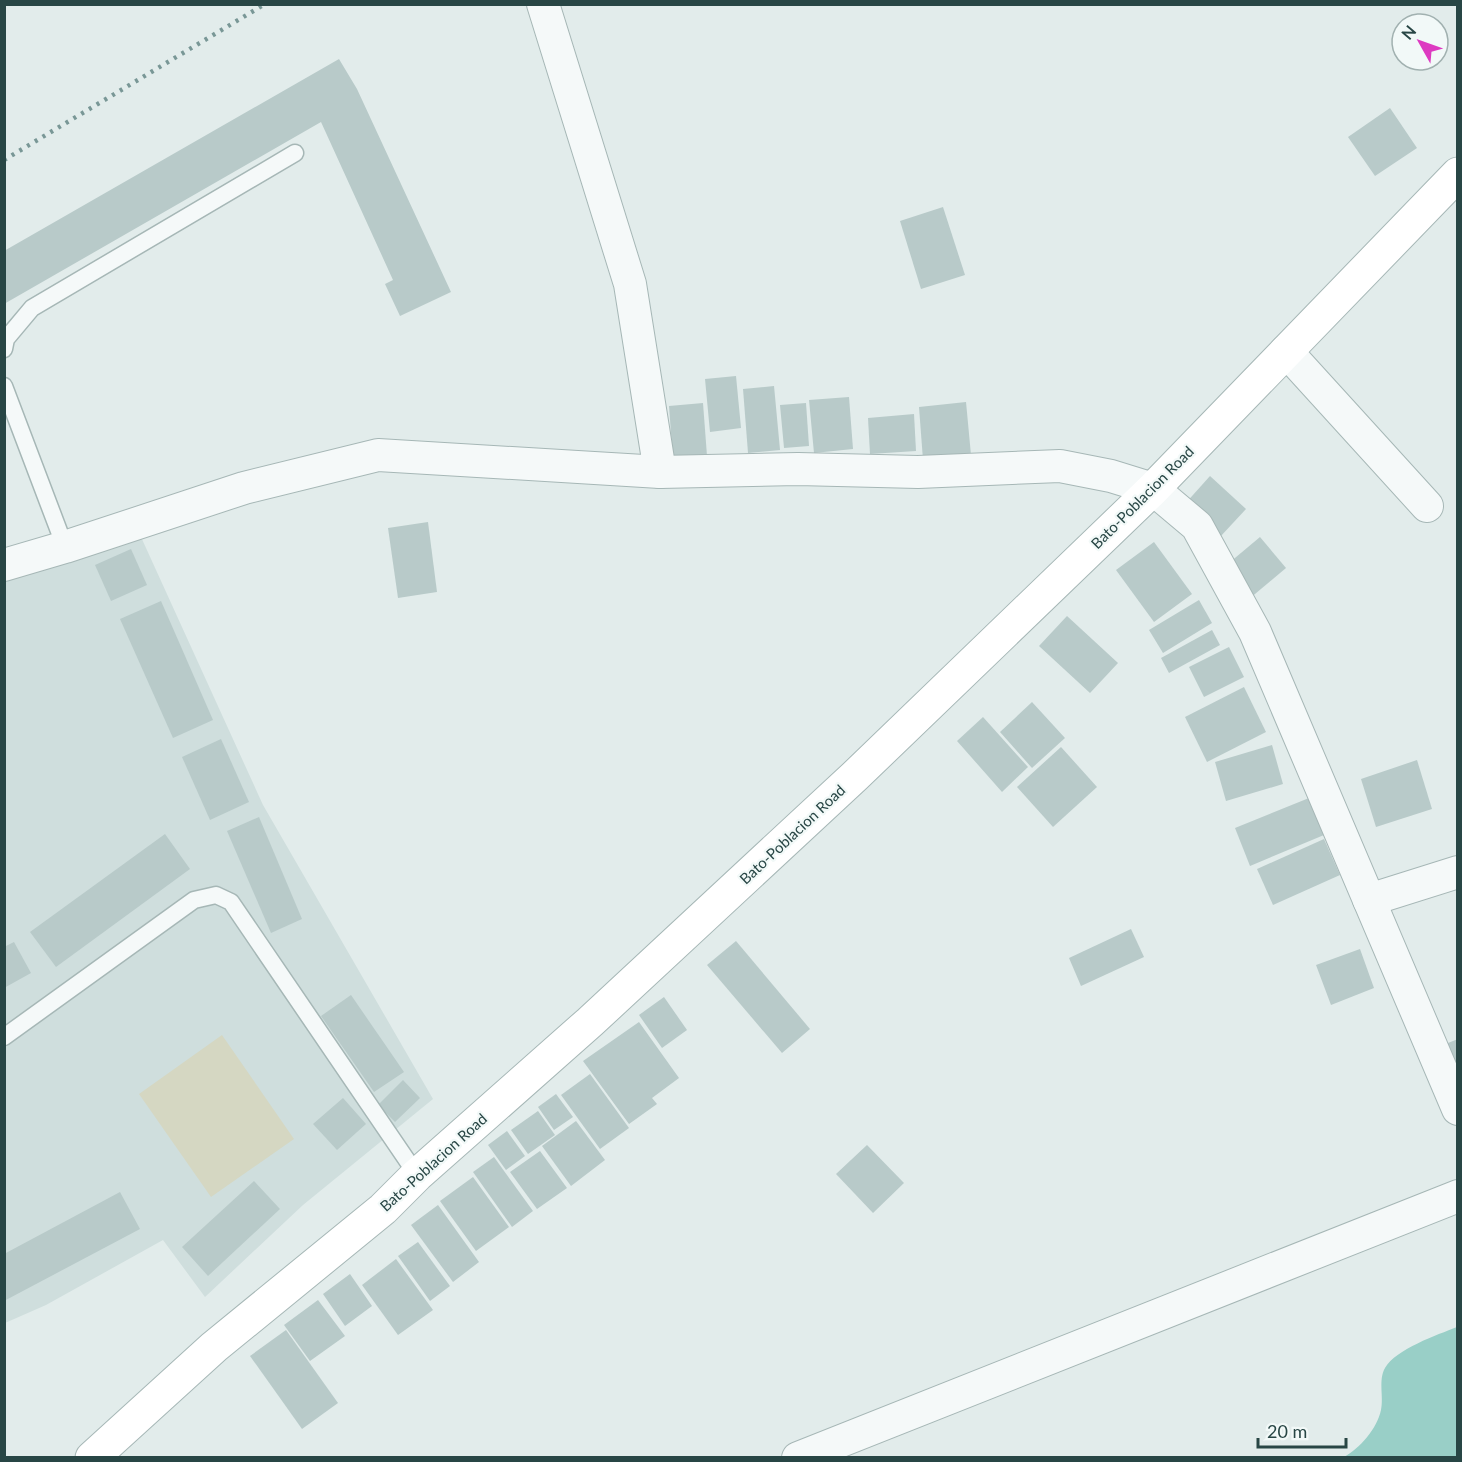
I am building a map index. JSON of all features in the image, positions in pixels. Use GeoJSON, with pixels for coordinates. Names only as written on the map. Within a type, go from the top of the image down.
{"type":"FeatureCollection","features":[{"type":"Feature","properties":{"kind":"street"},"geometry":{"type":"LineString","coordinates":[[543,4],[630,284],[660,472]]}},
{"type":"Feature","properties":{"kind":"street","name":"Bato-Poblacion Road"},"geometry":{"type":"LineString","coordinates":[[92,1458],[214,1347],[383,1209],[417,1175],[590,1022],[855,776],[1153,489],[1458,174]]}},
{"type":"Feature","properties":{"kind":"street"},"geometry":{"type":"LineString","coordinates":[[1286,351],[1426,506]]}},
{"type":"Feature","properties":{"kind":"street"},"geometry":{"type":"LineString","coordinates":[[4,565],[244,488],[378,455],[660,472],[798,469],[918,472],[1060,466],[1111,476],[1153,489],[1197,526],[1255,632],[1458,1109]]}},
{"type":"Feature","properties":{"kind":"street"},"geometry":{"type":"LineString","coordinates":[[1369,900],[1458,872]]}},
{"type":"Feature","properties":{"kind":"street"},"geometry":{"type":"LineString","coordinates":[[798,1458],[1458,1196]]}},
{"type":"Feature","properties":{"kind":"lane"},"geometry":{"type":"LineString","coordinates":[[4,350],[6,339],[32,308],[295,153]]}},
{"type":"Feature","properties":{"kind":"lane"},"geometry":{"type":"LineString","coordinates":[[4,386],[65,547]]}},
{"type":"Feature","properties":{"kind":"lane"},"geometry":{"type":"LineString","coordinates":[[4,1037],[194,900],[216,895],[231,902],[417,1175]]}},
{"type":"Feature","properties":{"kind":"shaded area"},"geometry":{"type":"Polygon","coordinates":[[[141,537],[263,805],[433,1099],[303,1205],[205,1297],[163,1240],[46,1305],[5,1323],[5,578],[141,537]]]}},
{"type":"Feature","properties":{"kind":"shaded area"},"geometry":{"type":"Polygon","coordinates":[[[222,1035],[294,1139],[211,1197],[139,1094],[222,1035]]]}},
{"type":"Feature","properties":{"kind":"shaded area"},"geometry":{"type":"Polygon","coordinates":[[[1457,1327],[1457,1457],[1344,1457],[1362,1443],[1376,1424],[1382,1405],[1383,1373],[1390,1361],[1418,1343],[1457,1327]]]}},
{"type":"Feature","properties":{"kind":"building"},"geometry":{"type":"Polygon","coordinates":[[[339,59],[357,89],[451,292],[400,316],[385,284],[393,280],[321,122],[4,304],[4,251],[339,59]]]}},
{"type":"Feature","properties":{"kind":"building"},"geometry":{"type":"Polygon","coordinates":[[[1390,108],[1417,148],[1375,176],[1348,137],[1390,108]]]}},
{"type":"Feature","properties":{"kind":"building"},"geometry":{"type":"Polygon","coordinates":[[[943,207],[965,275],[921,289],[900,221],[943,207]]]}},
{"type":"Feature","properties":{"kind":"building"},"geometry":{"type":"Polygon","coordinates":[[[736,376],[741,428],[710,432],[705,379],[736,376]]]}},
{"type":"Feature","properties":{"kind":"building"},"geometry":{"type":"Polygon","coordinates":[[[774,386],[780,450],[748,453],[743,389],[774,386]]]}},
{"type":"Feature","properties":{"kind":"building"},"geometry":{"type":"Polygon","coordinates":[[[849,397],[853,449],[814,453],[809,400],[849,397]]]}},
{"type":"Feature","properties":{"kind":"building"},"geometry":{"type":"Polygon","coordinates":[[[966,402],[971,455],[923,460],[919,407],[966,402]]]}},
{"type":"Feature","properties":{"kind":"building"},"geometry":{"type":"Polygon","coordinates":[[[703,403],[707,456],[673,460],[669,406],[703,403]]]}},
{"type":"Feature","properties":{"kind":"building"},"geometry":{"type":"Polygon","coordinates":[[[806,403],[809,446],[784,448],[780,405],[806,403]]]}},
{"type":"Feature","properties":{"kind":"building"},"geometry":{"type":"Polygon","coordinates":[[[914,414],[916,451],[870,454],[868,418],[914,414]]]}},
{"type":"Feature","properties":{"kind":"building"},"geometry":{"type":"Polygon","coordinates":[[[1210,476],[1246,509],[1220,537],[1184,505],[1210,476]]]}},
{"type":"Feature","properties":{"kind":"building"},"geometry":{"type":"Polygon","coordinates":[[[428,522],[437,592],[398,598],[388,528],[428,522]]]}},
{"type":"Feature","properties":{"kind":"building"},"geometry":{"type":"Polygon","coordinates":[[[1260,537],[1286,568],[1249,599],[1223,568],[1260,537]]]}},
{"type":"Feature","properties":{"kind":"building"},"geometry":{"type":"Polygon","coordinates":[[[1154,542],[1192,594],[1154,622],[1116,570],[1154,542]]]}},
{"type":"Feature","properties":{"kind":"building"},"geometry":{"type":"Polygon","coordinates":[[[131,549],[147,585],[111,601],[95,565],[131,549]]]}},
{"type":"Feature","properties":{"kind":"building"},"geometry":{"type":"Polygon","coordinates":[[[1199,600],[1212,623],[1163,653],[1149,630],[1199,600]]]}},
{"type":"Feature","properties":{"kind":"building"},"geometry":{"type":"Polygon","coordinates":[[[161,601],[213,720],[173,738],[120,619],[161,601]]]}},
{"type":"Feature","properties":{"kind":"building"},"geometry":{"type":"Polygon","coordinates":[[[1067,616],[1118,663],[1090,693],[1039,646],[1067,616]]]}},
{"type":"Feature","properties":{"kind":"building"},"geometry":{"type":"Polygon","coordinates":[[[1212,630],[1220,645],[1169,673],[1161,658],[1212,630]]]}},
{"type":"Feature","properties":{"kind":"building"},"geometry":{"type":"Polygon","coordinates":[[[1229,647],[1244,677],[1204,697],[1189,667],[1229,647]]]}},
{"type":"Feature","properties":{"kind":"building"},"geometry":{"type":"Polygon","coordinates":[[[1244,687],[1266,732],[1207,762],[1185,717],[1244,687]]]}},
{"type":"Feature","properties":{"kind":"building"},"geometry":{"type":"Polygon","coordinates":[[[1032,702],[1065,738],[1032,768],[1000,732],[1032,702]]]}},
{"type":"Feature","properties":{"kind":"building"},"geometry":{"type":"Polygon","coordinates":[[[983,717],[1028,767],[1002,792],[957,741],[983,717]]]}},
{"type":"Feature","properties":{"kind":"building"},"geometry":{"type":"Polygon","coordinates":[[[221,739],[249,802],[210,820],[182,757],[221,739]]]}},
{"type":"Feature","properties":{"kind":"building"},"geometry":{"type":"Polygon","coordinates":[[[1272,745],[1283,784],[1226,801],[1215,762],[1272,745]]]}},
{"type":"Feature","properties":{"kind":"building"},"geometry":{"type":"Polygon","coordinates":[[[1061,747],[1097,787],[1053,827],[1017,787],[1061,747]]]}},
{"type":"Feature","properties":{"kind":"building"},"geometry":{"type":"Polygon","coordinates":[[[1417,760],[1432,809],[1376,827],[1361,779],[1417,760]]]}},
{"type":"Feature","properties":{"kind":"building"},"geometry":{"type":"Polygon","coordinates":[[[1309,798],[1324,835],[1250,866],[1235,828],[1309,798]]]}},
{"type":"Feature","properties":{"kind":"building"},"geometry":{"type":"Polygon","coordinates":[[[259,817],[302,919],[271,933],[227,831],[259,817]]]}},
{"type":"Feature","properties":{"kind":"building"},"geometry":{"type":"Polygon","coordinates":[[[165,834],[190,869],[56,967],[30,932],[165,834]]]}},
{"type":"Feature","properties":{"kind":"building"},"geometry":{"type":"Polygon","coordinates":[[[1324,839],[1340,875],[1273,905],[1257,869],[1324,839]]]}},
{"type":"Feature","properties":{"kind":"building"},"geometry":{"type":"Polygon","coordinates":[[[1131,929],[1144,957],[1081,986],[1069,958],[1131,929]]]}},
{"type":"Feature","properties":{"kind":"building"},"geometry":{"type":"Polygon","coordinates":[[[736,941],[810,1029],[782,1053],[707,965],[736,941]]]}},
{"type":"Feature","properties":{"kind":"building"},"geometry":{"type":"Polygon","coordinates":[[[14,942],[31,973],[4,988],[4,947],[14,942]]]}},
{"type":"Feature","properties":{"kind":"building"},"geometry":{"type":"Polygon","coordinates":[[[1360,949],[1374,988],[1331,1005],[1316,965],[1360,949]]]}},
{"type":"Feature","properties":{"kind":"building"},"geometry":{"type":"Polygon","coordinates":[[[351,995],[404,1072],[374,1092],[321,1016],[351,995]]]}},
{"type":"Feature","properties":{"kind":"building"},"geometry":{"type":"Polygon","coordinates":[[[664,997],[687,1030],[662,1048],[639,1015],[664,997]]]}},
{"type":"Feature","properties":{"kind":"building"},"geometry":{"type":"Polygon","coordinates":[[[639,1022],[679,1078],[652,1098],[657,1104],[629,1124],[583,1061],[639,1022]]]}},
{"type":"Feature","properties":{"kind":"building"},"geometry":{"type":"Polygon","coordinates":[[[1458,1039],[1458,1094],[1438,1047],[1458,1039]]]}},
{"type":"Feature","properties":{"kind":"building"},"geometry":{"type":"Polygon","coordinates":[[[590,1074],[629,1128],[600,1149],[561,1095],[590,1074]]]}},
{"type":"Feature","properties":{"kind":"building"},"geometry":{"type":"Polygon","coordinates":[[[403,1080],[420,1098],[395,1122],[378,1105],[403,1080]]]}},
{"type":"Feature","properties":{"kind":"building"},"geometry":{"type":"Polygon","coordinates":[[[556,1094],[573,1117],[554,1130],[538,1107],[556,1094]]]}},
{"type":"Feature","properties":{"kind":"building"},"geometry":{"type":"Polygon","coordinates":[[[343,1098],[366,1124],[337,1150],[313,1124],[343,1098]]]}},
{"type":"Feature","properties":{"kind":"building"},"geometry":{"type":"Polygon","coordinates":[[[538,1111],[555,1135],[528,1154],[511,1130],[538,1111]]]}},
{"type":"Feature","properties":{"kind":"building"},"geometry":{"type":"Polygon","coordinates":[[[576,1121],[605,1160],[571,1186],[542,1146],[576,1121]]]}},
{"type":"Feature","properties":{"kind":"building"},"geometry":{"type":"Polygon","coordinates":[[[507,1131],[525,1156],[506,1170],[488,1145],[507,1131]]]}},
{"type":"Feature","properties":{"kind":"building"},"geometry":{"type":"Polygon","coordinates":[[[867,1145],[904,1183],[873,1213],[836,1174],[867,1145]]]}},
{"type":"Feature","properties":{"kind":"building"},"geometry":{"type":"Polygon","coordinates":[[[540,1151],[567,1188],[537,1209],[510,1172],[540,1151]]]}},
{"type":"Feature","properties":{"kind":"building"},"geometry":{"type":"Polygon","coordinates":[[[494,1157],[533,1211],[512,1227],[473,1172],[494,1157]]]}},
{"type":"Feature","properties":{"kind":"building"},"geometry":{"type":"Polygon","coordinates":[[[473,1177],[509,1227],[476,1251],[440,1201],[473,1177]]]}},
{"type":"Feature","properties":{"kind":"building"},"geometry":{"type":"Polygon","coordinates":[[[254,1181],[280,1209],[208,1276],[182,1247],[254,1181]]]}},
{"type":"Feature","properties":{"kind":"building"},"geometry":{"type":"Polygon","coordinates":[[[120,1192],[140,1229],[4,1301],[4,1254],[120,1192]]]}},
{"type":"Feature","properties":{"kind":"building"},"geometry":{"type":"Polygon","coordinates":[[[438,1205],[479,1262],[453,1282],[411,1225],[438,1205]]]}},
{"type":"Feature","properties":{"kind":"building"},"geometry":{"type":"Polygon","coordinates":[[[418,1242],[450,1286],[430,1301],[398,1256],[418,1242]]]}},
{"type":"Feature","properties":{"kind":"building"},"geometry":{"type":"Polygon","coordinates":[[[396,1259],[433,1310],[398,1335],[362,1285],[396,1259]]]}},
{"type":"Feature","properties":{"kind":"building"},"geometry":{"type":"Polygon","coordinates":[[[350,1274],[372,1306],[345,1326],[323,1294],[350,1274]]]}},
{"type":"Feature","properties":{"kind":"building"},"geometry":{"type":"Polygon","coordinates":[[[318,1300],[345,1336],[310,1361],[284,1325],[318,1300]]]}},
{"type":"Feature","properties":{"kind":"building"},"geometry":{"type":"Polygon","coordinates":[[[286,1330],[338,1403],[302,1429],[250,1356],[286,1330]]]}},
{"type":"Feature","properties":{"kind":"railway"},"geometry":{"type":"LineString","coordinates":[[4,160],[265,4]]}}]}
